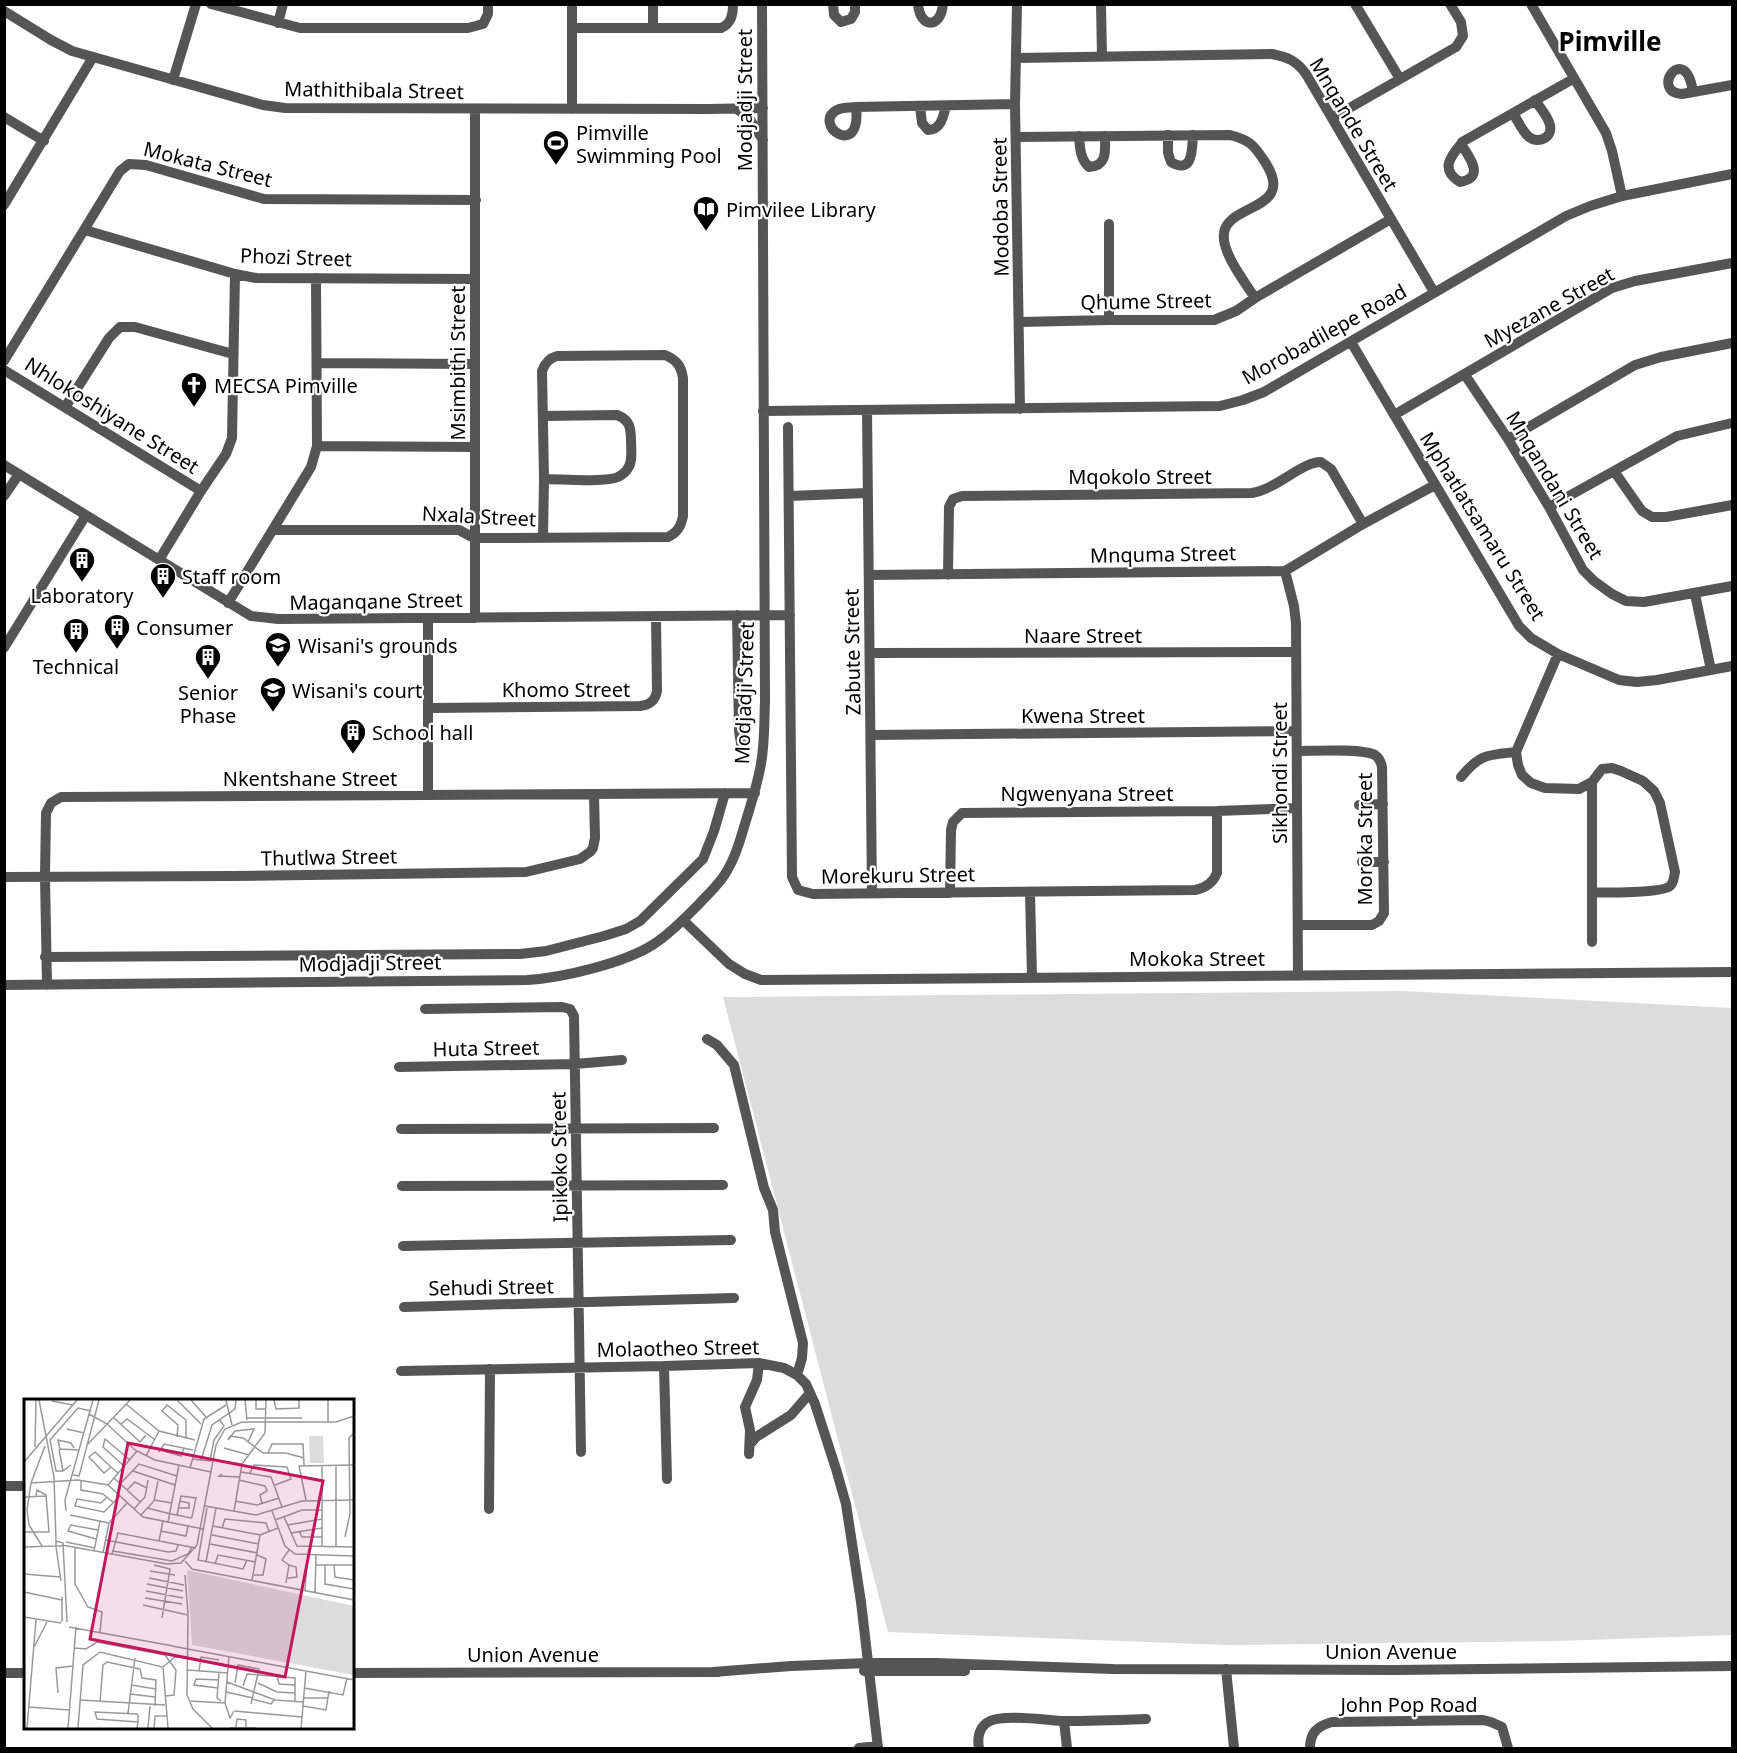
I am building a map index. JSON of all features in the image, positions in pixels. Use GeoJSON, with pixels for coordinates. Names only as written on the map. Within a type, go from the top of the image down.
{"type":"FeatureCollection","features":[{"type":"Feature","properties":{"kind":"street"},"geometry":{"type":"LineString","coordinates":[[173,80],[196,4]]}},
{"type":"Feature","properties":{"kind":"street"},"geometry":{"type":"LineString","coordinates":[[211,4],[300,28],[472,28],[482,25],[485,21],[488,4]]}},
{"type":"Feature","properties":{"kind":"street"},"geometry":{"type":"LineString","coordinates":[[278,23],[283,4]]}},
{"type":"Feature","properties":{"kind":"street"},"geometry":{"type":"LineString","coordinates":[[572,4],[572,109]]}},
{"type":"Feature","properties":{"kind":"street"},"geometry":{"type":"LineString","coordinates":[[653,4],[653,28]]}},
{"type":"Feature","properties":{"kind":"street"},"geometry":{"type":"LineString","coordinates":[[572,28],[723,28],[728,24],[732,15],[733,4]]}},
{"type":"Feature","properties":{"kind":"street","name":"Modjadji Street"},"geometry":{"type":"LineString","coordinates":[[4,985],[539,979],[570,974],[632,955],[652,945],[683,920],[714,888],[729,868],[737,849],[755,793],[761,767],[763,743],[762,4]]}},
{"type":"Feature","properties":{"kind":"street"},"geometry":{"type":"LineString","coordinates":[[833,4],[834,15],[841,22],[851,19],[855,12],[855,4]]}},
{"type":"Feature","properties":{"kind":"street"},"geometry":{"type":"LineString","coordinates":[[918,4],[920,17],[923,21],[931,23],[939,20],[943,4]]}},
{"type":"Feature","properties":{"kind":"street","name":"Modoba Street"},"geometry":{"type":"LineString","coordinates":[[1017,4],[1015,104],[1020,409]]}},
{"type":"Feature","properties":{"kind":"street"},"geometry":{"type":"LineString","coordinates":[[1101,4],[1102,56]]}},
{"type":"Feature","properties":{"kind":"street"},"geometry":{"type":"LineString","coordinates":[[1355,4],[1400,79]]}},
{"type":"Feature","properties":{"kind":"street"},"geometry":{"type":"LineString","coordinates":[[1332,118],[1456,47],[1463,36],[1461,22],[1450,4]]}},
{"type":"Feature","properties":{"kind":"street"},"geometry":{"type":"LineString","coordinates":[[1531,4],[1606,134],[1612,150],[1622,196]]}},
{"type":"Feature","properties":{"kind":"street","name":"Mathithibala Street"},"geometry":{"type":"LineString","coordinates":[[4,10],[72,51],[263,105],[285,108],[763,108]]}},
{"type":"Feature","properties":{"kind":"street","name":"Mnqande Street"},"geometry":{"type":"LineString","coordinates":[[1016,58],[1272,54],[1287,57],[1299,63],[1434,292]]}},
{"type":"Feature","properties":{"kind":"street"},"geometry":{"type":"LineString","coordinates":[[4,205],[93,57]]}},
{"type":"Feature","properties":{"kind":"street"},"geometry":{"type":"LineString","coordinates":[[1461,144],[1573,78]]}},
{"type":"Feature","properties":{"kind":"street"},"geometry":{"type":"LineString","coordinates":[[1693,92],[1732,85]]}},
{"type":"Feature","properties":{"kind":"street"},"geometry":{"type":"LineString","coordinates":[[1513,113],[1525,133],[1531,138],[1545,139],[1551,129],[1535,100]]}},
{"type":"Feature","properties":{"kind":"street"},"geometry":{"type":"LineString","coordinates":[[856,107],[1015,104]]}},
{"type":"Feature","properties":{"kind":"street"},"geometry":{"type":"LineString","coordinates":[[920,106],[922,123],[928,130],[937,128],[941,123],[946,106]]}},
{"type":"Feature","properties":{"kind":"street","name":"Msimbithi Street"},"geometry":{"type":"LineString","coordinates":[[475,109],[475,618]]}},
{"type":"Feature","properties":{"kind":"street"},"geometry":{"type":"LineString","coordinates":[[737,109],[748,118],[763,140]]}},
{"type":"Feature","properties":{"kind":"street"},"geometry":{"type":"LineString","coordinates":[[4,117],[44,141]]}},
{"type":"Feature","properties":{"kind":"street"},"geometry":{"type":"LineString","coordinates":[[1168,135],[1170,162],[1184,165],[1190,161],[1192,155],[1193,135]]}},
{"type":"Feature","properties":{"kind":"street"},"geometry":{"type":"LineString","coordinates":[[1017,137],[1230,135],[1244,138],[1255,146],[1274,180],[1271,193],[1263,201],[1230,221],[1224,231],[1225,248],[1254,298]]}},
{"type":"Feature","properties":{"kind":"street"},"geometry":{"type":"LineString","coordinates":[[1079,136],[1081,155],[1089,166],[1102,163],[1106,156],[1105,136]]}},
{"type":"Feature","properties":{"kind":"street","name":"Mokata Street"},"geometry":{"type":"LineString","coordinates":[[4,361],[118,173],[127,165],[146,165],[264,199],[476,200]]}},
{"type":"Feature","properties":{"kind":"street","name":"Morobadilepe Road"},"geometry":{"type":"LineString","coordinates":[[763,411],[1220,406],[1264,392],[1566,216],[1622,196],[1732,174]]}},
{"type":"Feature","properties":{"kind":"street","name":"Qhume Street"},"geometry":{"type":"LineString","coordinates":[[1020,322],[1214,320],[1236,311],[1254,298],[1390,219]]}},
{"type":"Feature","properties":{"kind":"street"},"geometry":{"type":"LineString","coordinates":[[1109,224],[1109,320]]}},
{"type":"Feature","properties":{"kind":"street","name":"Phozi Street"},"geometry":{"type":"LineString","coordinates":[[85,230],[235,274],[256,278],[475,279]]}},
{"type":"Feature","properties":{"kind":"street","name":"Myezane Street"},"geometry":{"type":"LineString","coordinates":[[1394,415],[1612,288],[1635,281],[1732,262]]}},
{"type":"Feature","properties":{"kind":"street"},"geometry":{"type":"LineString","coordinates":[[159,560],[201,490],[226,454],[232,438],[235,274]]}},
{"type":"Feature","properties":{"kind":"street"},"geometry":{"type":"LineString","coordinates":[[228,603],[311,467],[316,446],[316,278]]}},
{"type":"Feature","properties":{"kind":"street"},"geometry":{"type":"LineString","coordinates":[[66,406],[109,338],[120,327],[135,327],[232,354]]}},
{"type":"Feature","properties":{"kind":"street","name":"Mphatlatsamaru Street"},"geometry":{"type":"LineString","coordinates":[[1351,342],[1520,626],[1531,638],[1558,654],[1619,680],[1637,682],[1732,666]]}},
{"type":"Feature","properties":{"kind":"street"},"geometry":{"type":"LineString","coordinates":[[1508,439],[1635,365],[1661,357],[1732,343]]}},
{"type":"Feature","properties":{"kind":"street","name":"Nxala Street"},"geometry":{"type":"LineString","coordinates":[[274,530],[459,530],[474,538],[543,538],[668,537],[679,529],[683,516],[682,378],[676,361],[665,355],[552,357],[542,371],[543,416]]}},
{"type":"Feature","properties":{"kind":"street"},"geometry":{"type":"LineString","coordinates":[[317,363],[474,364]]}},
{"type":"Feature","properties":{"kind":"street","name":"Nhlokoshiyane Street"},"geometry":{"type":"LineString","coordinates":[[4,370],[201,490]]}},
{"type":"Feature","properties":{"kind":"street","name":"Mnqandani Street"},"geometry":{"type":"LineString","coordinates":[[1465,375],[1508,439],[1583,570],[1612,594],[1626,600],[1644,602],[1732,586]]}},
{"type":"Feature","properties":{"kind":"street","name":"Zabute Street"},"geometry":{"type":"LineString","coordinates":[[867,410],[872,893]]}},
{"type":"Feature","properties":{"kind":"street"},"geometry":{"type":"LineString","coordinates":[[543,538],[543,416],[617,415],[629,423],[630,465],[625,473],[616,478],[606,479],[544,479]]}},
{"type":"Feature","properties":{"kind":"street"},"geometry":{"type":"LineString","coordinates":[[1549,507],[1677,436],[1732,423]]}},
{"type":"Feature","properties":{"kind":"street","name":"Morekuru Street"},"geometry":{"type":"LineString","coordinates":[[788,427],[793,881],[800,891],[809,894],[1195,890],[1215,880],[1217,873],[1217,811]]}},
{"type":"Feature","properties":{"kind":"street"},"geometry":{"type":"LineString","coordinates":[[316,446],[474,447]]}},
{"type":"Feature","properties":{"kind":"street","name":"Mqokolo Street"},"geometry":{"type":"LineString","coordinates":[[948,575],[949,507],[953,499],[962,496],[1252,493],[1262,492],[1309,464],[1320,462],[1331,469],[1363,524]]}},
{"type":"Feature","properties":{"kind":"street","name":"Maganqane Street"},"geometry":{"type":"LineString","coordinates":[[4,465],[251,616],[278,620],[790,615]]}},
{"type":"Feature","properties":{"kind":"street"},"geometry":{"type":"LineString","coordinates":[[1614,471],[1642,511],[1652,517],[1666,517],[1732,505]]}},
{"type":"Feature","properties":{"kind":"street"},"geometry":{"type":"LineString","coordinates":[[4,496],[19,474]]}},
{"type":"Feature","properties":{"kind":"street"},"geometry":{"type":"LineString","coordinates":[[1286,571],[1363,524],[1435,485]]}},
{"type":"Feature","properties":{"kind":"street"},"geometry":{"type":"LineString","coordinates":[[789,496],[867,493]]}},
{"type":"Feature","properties":{"kind":"street"},"geometry":{"type":"LineString","coordinates":[[4,648],[86,515]]}},
{"type":"Feature","properties":{"kind":"street","name":"Mnquma Street"},"geometry":{"type":"LineString","coordinates":[[869,575],[1286,571]]}},
{"type":"Feature","properties":{"kind":"street","name":"Sikhondi Street"},"geometry":{"type":"LineString","coordinates":[[1286,571],[1296,623],[1298,976]]}},
{"type":"Feature","properties":{"kind":"street"},"geometry":{"type":"LineString","coordinates":[[1695,594],[1711,670]]}},
{"type":"Feature","properties":{"kind":"street"},"geometry":{"type":"LineString","coordinates":[[737,615],[741,750]]}},
{"type":"Feature","properties":{"kind":"street","name":"Khomo Street"},"geometry":{"type":"LineString","coordinates":[[429,708],[640,706],[649,704],[655,698],[657,691],[656,616]]}},
{"type":"Feature","properties":{"kind":"street"},"geometry":{"type":"LineString","coordinates":[[428,618],[428,795]]}},
{"type":"Feature","properties":{"kind":"street","name":"Naare Street"},"geometry":{"type":"LineString","coordinates":[[871,653],[1295,652]]}},
{"type":"Feature","properties":{"kind":"street"},"geometry":{"type":"LineString","coordinates":[[1558,654],[1516,752],[1522,775],[1531,783],[1545,788],[1580,789],[1592,782],[1602,769],[1612,768],[1643,782],[1654,791],[1660,803],[1675,872],[1672,883],[1665,888],[1592,892]]}},
{"type":"Feature","properties":{"kind":"street","name":"Kwena Street"},"geometry":{"type":"LineString","coordinates":[[871,735],[1296,731]]}},
{"type":"Feature","properties":{"kind":"street","name":"Moroka Street"},"geometry":{"type":"LineString","coordinates":[[1297,751],[1357,752],[1377,757],[1382,767],[1384,862],[1384,913],[1379,921],[1372,925],[1298,925]]}},
{"type":"Feature","properties":{"kind":"street"},"geometry":{"type":"LineString","coordinates":[[1461,777],[1472,763],[1483,756],[1516,752]]}},
{"type":"Feature","properties":{"kind":"street"},"geometry":{"type":"LineString","coordinates":[[1592,782],[1592,942]]}},
{"type":"Feature","properties":{"kind":"street"},"geometry":{"type":"LineString","coordinates":[[45,957],[520,954],[576,944],[632,926],[645,917],[697,865],[706,853],[725,793]]}},
{"type":"Feature","properties":{"kind":"street","name":"Nkentshane Street"},"geometry":{"type":"LineString","coordinates":[[47,985],[45,957],[46,813],[51,803],[63,796],[755,793]]}},
{"type":"Feature","properties":{"kind":"street","name":"Thutlwa Street"},"geometry":{"type":"LineString","coordinates":[[4,877],[526,872],[580,859],[590,852],[595,838],[594,794]]}},
{"type":"Feature","properties":{"kind":"street"},"geometry":{"type":"LineString","coordinates":[[1359,805],[1383,804]]}},
{"type":"Feature","properties":{"kind":"street","name":"Ngwenyana Street"},"geometry":{"type":"LineString","coordinates":[[950,893],[951,830],[953,822],[962,813],[1217,811],[1297,808]]}},
{"type":"Feature","properties":{"kind":"street"},"geometry":{"type":"LineString","coordinates":[[1362,862],[1384,862]]}},
{"type":"Feature","properties":{"kind":"street"},"geometry":{"type":"LineString","coordinates":[[1030,892],[1032,978]]}},
{"type":"Feature","properties":{"kind":"street","name":"Mokoka Street"},"geometry":{"type":"LineString","coordinates":[[683,920],[729,964],[760,980],[1732,972]]}},
{"type":"Feature","properties":{"kind":"street","name":"Ipikoko Street"},"geometry":{"type":"LineString","coordinates":[[425,1009],[567,1008],[574,1016],[581,1452]]}},
{"type":"Feature","properties":{"kind":"street"},"geometry":{"type":"LineString","coordinates":[[707,1039],[717,1045],[734,1065],[765,1188],[773,1210],[775,1232],[802,1343],[802,1358],[797,1375],[806,1384],[823,1426],[846,1504],[861,1602],[878,1747],[859,1749]]}},
{"type":"Feature","properties":{"kind":"street","name":"Huta Street"},"geometry":{"type":"LineString","coordinates":[[399,1067],[575,1064],[622,1060]]}},
{"type":"Feature","properties":{"kind":"street"},"geometry":{"type":"LineString","coordinates":[[401,1129],[714,1128]]}},
{"type":"Feature","properties":{"kind":"street"},"geometry":{"type":"LineString","coordinates":[[402,1186],[723,1185]]}},
{"type":"Feature","properties":{"kind":"street"},"geometry":{"type":"LineString","coordinates":[[404,1246],[731,1240]]}},
{"type":"Feature","properties":{"kind":"street","name":"Sehudi Street"},"geometry":{"type":"LineString","coordinates":[[404,1307],[734,1298]]}},
{"type":"Feature","properties":{"kind":"street"},"geometry":{"type":"LineString","coordinates":[[759,1363],[757,1380],[746,1407],[750,1430],[750,1449],[756,1437],[790,1415],[810,1393]]}},
{"type":"Feature","properties":{"kind":"street","name":"Molaotheo Street"},"geometry":{"type":"LineString","coordinates":[[401,1371],[759,1363],[777,1366],[797,1375]]}},
{"type":"Feature","properties":{"kind":"street"},"geometry":{"type":"LineString","coordinates":[[664,1366],[667,1479]]}},
{"type":"Feature","properties":{"kind":"street"},"geometry":{"type":"LineString","coordinates":[[489,1509],[490,1369]]}},
{"type":"Feature","properties":{"kind":"street"},"geometry":{"type":"LineString","coordinates":[[4,1486],[24,1486]]}},
{"type":"Feature","properties":{"kind":"street","name":"Union Avenue"},"geometry":{"type":"LineString","coordinates":[[354,1673],[713,1672],[791,1666],[869,1667],[936,1663],[1049,1667],[1395,1670],[1732,1666]]}},
{"type":"Feature","properties":{"kind":"street"},"geometry":{"type":"LineString","coordinates":[[1226,1668],[1234,1749]]}},
{"type":"Feature","properties":{"kind":"street"},"geometry":{"type":"LineString","coordinates":[[4,1673],[24,1673]]}},
{"type":"Feature","properties":{"kind":"street"},"geometry":{"type":"LineString","coordinates":[[979,1749],[978,1736],[981,1728],[986,1722],[999,1718],[1064,1721],[1146,1719]]}},
{"type":"Feature","properties":{"kind":"street","name":"John Pop Road"},"geometry":{"type":"LineString","coordinates":[[1310,1749],[1310,1740],[1314,1731],[1322,1724],[1332,1722],[1472,1720],[1491,1722],[1502,1727],[1508,1749]]}},
{"type":"Feature","properties":{"kind":"street"},"geometry":{"type":"LineString","coordinates":[[1064,1721],[1067,1749]]}},
{"type":"Feature","properties":{"kind":"shaded area"},"geometry":{"type":"Polygon","coordinates":[[[1404,991],[1732,1008],[1732,1635],[1558,1641],[1227,1645],[888,1632],[723,997],[1404,991]]]}},
{"type":"Feature","properties":{"kind":"place","name":"Pimville Swimming Pool"},"geometry":{"type":"Point","coordinates":[556,166]}},
{"type":"Feature","properties":{"kind":"place","name":"Pimvilee Library"},"geometry":{"type":"Point","coordinates":[706,232]}},
{"type":"Feature","properties":{"kind":"place","name":"MECSA Pimville"},"geometry":{"type":"Point","coordinates":[194,408]}},
{"type":"Feature","properties":{"kind":"place","name":"Laboratory"},"geometry":{"type":"Point","coordinates":[82,583]}},
{"type":"Feature","properties":{"kind":"place","name":"Staff room"},"geometry":{"type":"Point","coordinates":[163,599]}},
{"type":"Feature","properties":{"kind":"place","name":"Consumer"},"geometry":{"type":"Point","coordinates":[117,650]}},
{"type":"Feature","properties":{"kind":"place","name":"Technical"},"geometry":{"type":"Point","coordinates":[76,654]}},
{"type":"Feature","properties":{"kind":"place","name":"Wisani's grounds"},"geometry":{"type":"Point","coordinates":[278,668]}},
{"type":"Feature","properties":{"kind":"place","name":"Senior Phase"},"geometry":{"type":"Point","coordinates":[208,680]}},
{"type":"Feature","properties":{"kind":"place","name":"Wisani's court"},"geometry":{"type":"Point","coordinates":[273,713]}},
{"type":"Feature","properties":{"kind":"place","name":"School hall"},"geometry":{"type":"Point","coordinates":[353,755]}},
{"type":"Feature","properties":{"kind":"district","name":"Pimville"},"geometry":{"type":"Point","coordinates":[1610,41]}}]}
